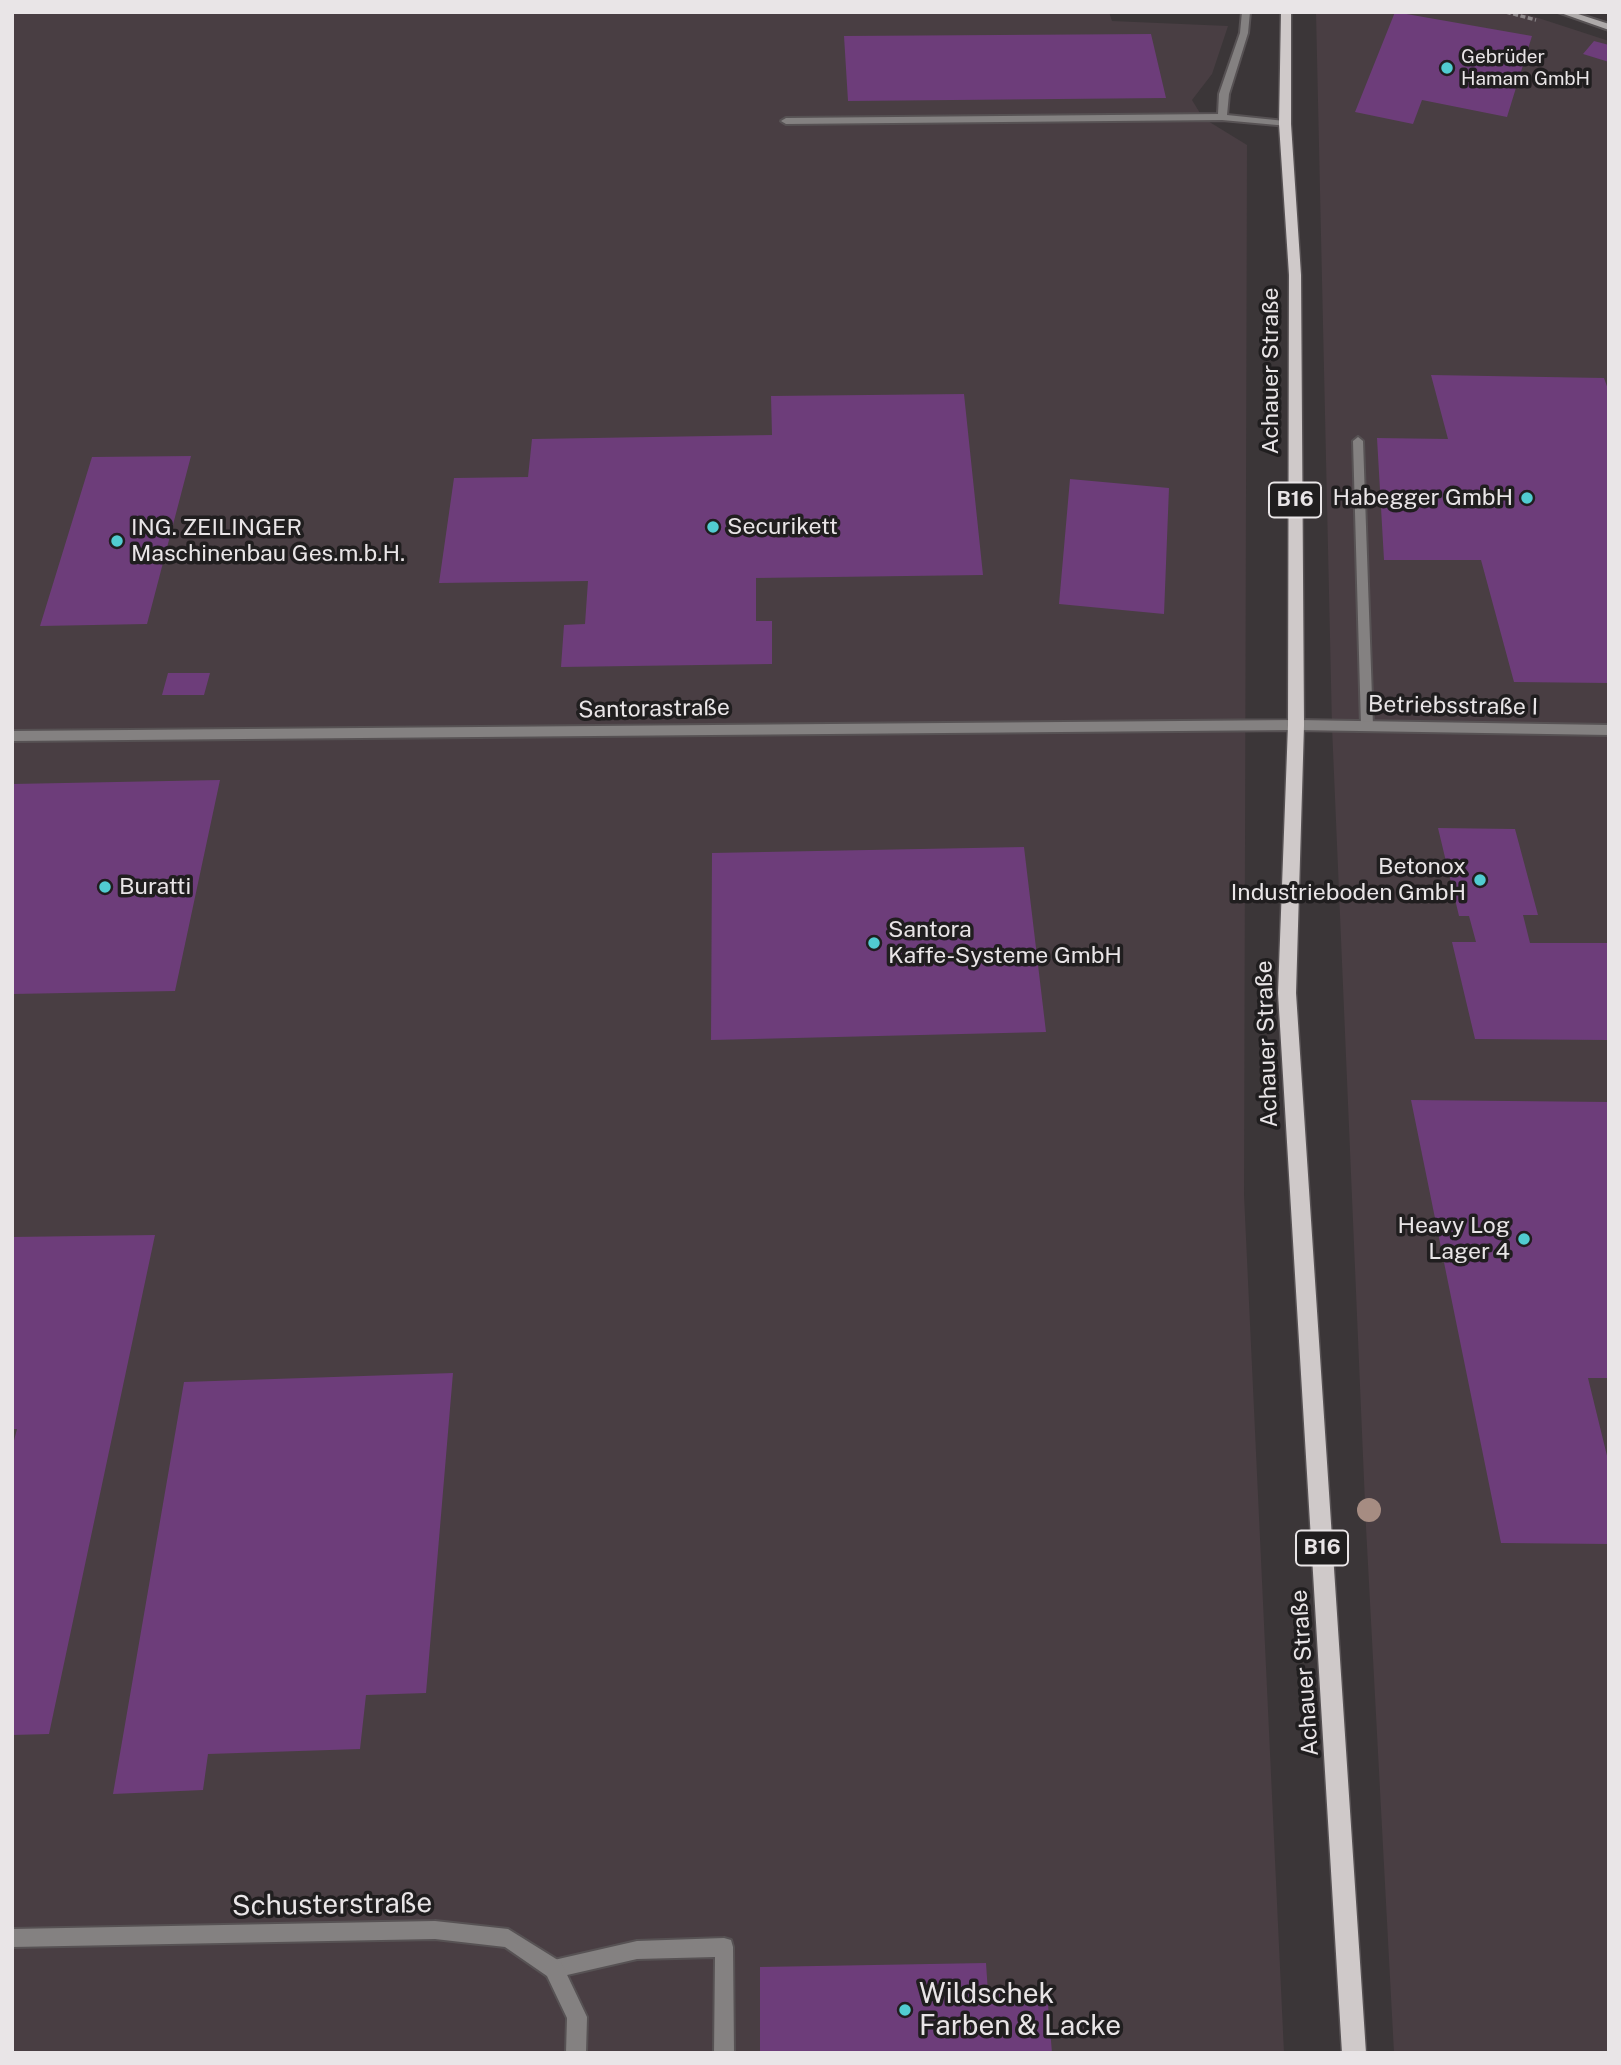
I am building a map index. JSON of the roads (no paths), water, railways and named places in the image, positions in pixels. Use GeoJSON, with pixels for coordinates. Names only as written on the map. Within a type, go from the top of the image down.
{"type":"FeatureCollection","features":[{"type":"Feature","properties":{"kind":"main road","name":"Achauer Straße"},"geometry":{"type":"LineString","coordinates":[[1288,12],[1285,124],[1295,275],[1296,725],[1287,993],[1354,2053]]}},
{"type":"Feature","properties":{"kind":"main road"},"geometry":{"type":"LineString","coordinates":[[1563,12],[1609,27]]}},
{"type":"Feature","properties":{"kind":"street"},"geometry":{"type":"LineString","coordinates":[[1222,117],[1224,94],[1244,33],[1245,12]]}},
{"type":"Feature","properties":{"kind":"street"},"geometry":{"type":"LineString","coordinates":[[786,121],[1222,117],[1285,124]]}},
{"type":"Feature","properties":{"kind":"street"},"geometry":{"type":"LineString","coordinates":[[1358,441],[1367,726]]}},
{"type":"Feature","properties":{"kind":"street","name":"Betriebsstraße I"},"geometry":{"type":"LineString","coordinates":[[1296,725],[1609,730]]}},
{"type":"Feature","properties":{"kind":"street","name":"Santorastraße"},"geometry":{"type":"LineString","coordinates":[[12,736],[1296,725]]}},
{"type":"Feature","properties":{"kind":"street","name":"Schusterstraße"},"geometry":{"type":"LineString","coordinates":[[12,1938],[435,1930],[508,1938],[554,1969],[578,2017],[576,2053]]}},
{"type":"Feature","properties":{"kind":"street"},"geometry":{"type":"LineString","coordinates":[[554,1969],[637,1950],[724,1947],[724,2053]]}},
{"type":"Feature","properties":{"kind":"place","name":"Gebrüder Hamam GmbH"},"geometry":{"type":"Point","coordinates":[1447,68]}},
{"type":"Feature","properties":{"kind":"place","name":"Habegger GmbH"},"geometry":{"type":"Point","coordinates":[1527,498]}},
{"type":"Feature","properties":{"kind":"place","name":"Securikett"},"geometry":{"type":"Point","coordinates":[713,527]}},
{"type":"Feature","properties":{"kind":"place","name":"ING. ZEILINGER Maschinenbau Ges.m.b.H."},"geometry":{"type":"Point","coordinates":[117,541]}},
{"type":"Feature","properties":{"kind":"place","name":"Betonox Industrieboden GmbH"},"geometry":{"type":"Point","coordinates":[1480,880]}},
{"type":"Feature","properties":{"kind":"place","name":"Buratti"},"geometry":{"type":"Point","coordinates":[105,887]}},
{"type":"Feature","properties":{"kind":"place","name":"Santora Kaffe-Systeme GmbH"},"geometry":{"type":"Point","coordinates":[874,943]}},
{"type":"Feature","properties":{"kind":"place","name":"Heavy Log Lager 4"},"geometry":{"type":"Point","coordinates":[1524,1239]}},
{"type":"Feature","properties":{"kind":"place","name":"Wildschek Farben & Lacke"},"geometry":{"type":"Point","coordinates":[905,2010]}}]}
